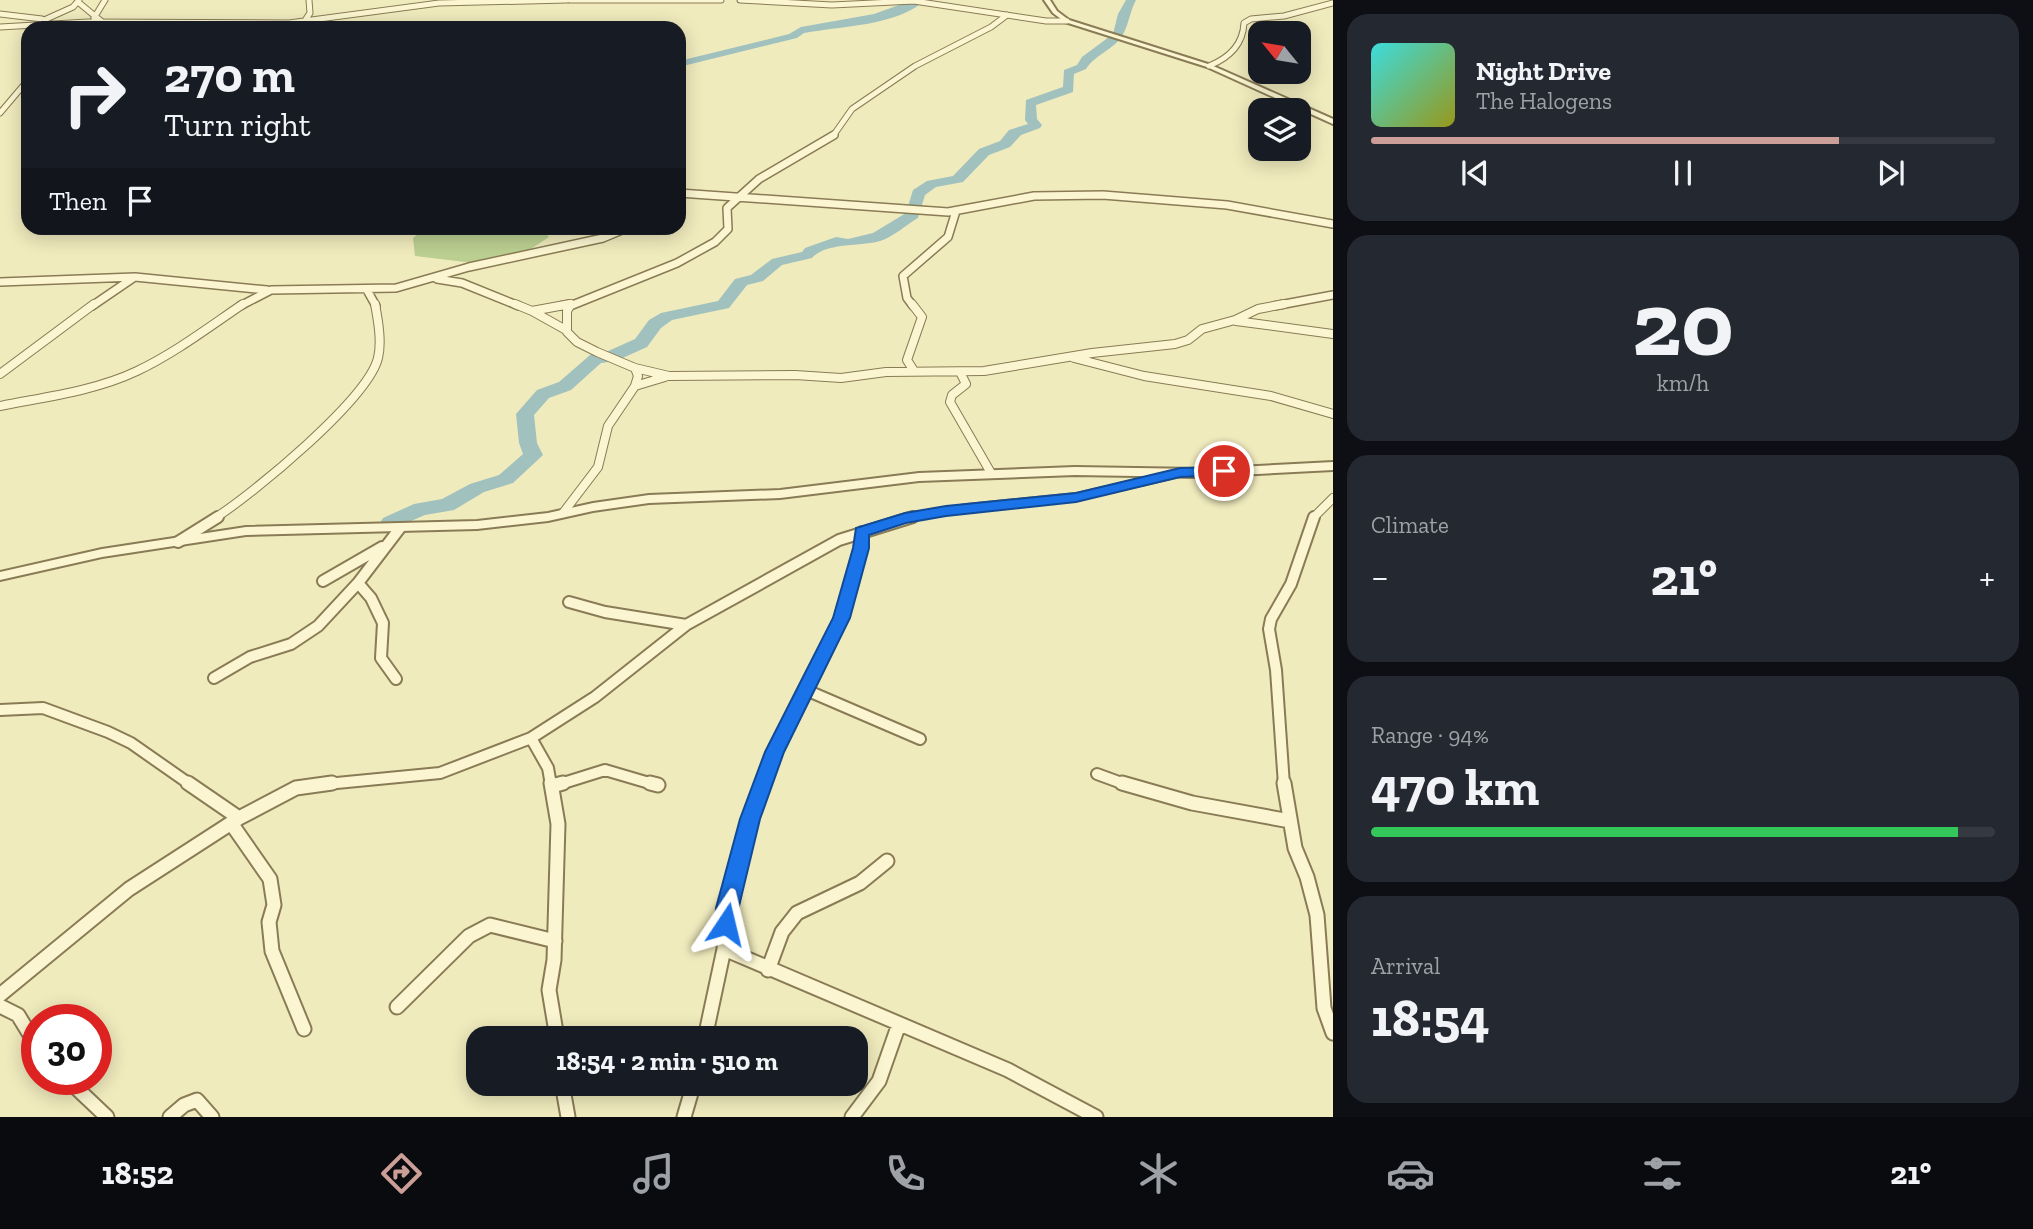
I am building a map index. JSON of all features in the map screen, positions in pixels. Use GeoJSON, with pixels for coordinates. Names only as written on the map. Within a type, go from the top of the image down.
{"type":"FeatureCollection","features":[{"type":"Feature","properties":{"kind":"street"},"geometry":{"type":"LineString","coordinates":[[94,18],[105,0]]}},
{"type":"Feature","properties":{"kind":"street"},"geometry":{"type":"LineString","coordinates":[[305,21],[310,13],[309,0]]}},
{"type":"Feature","properties":{"kind":"street"},"geometry":{"type":"LineString","coordinates":[[311,21],[439,3],[721,0]]}},
{"type":"Feature","properties":{"kind":"street"},"geometry":{"type":"LineString","coordinates":[[740,0],[832,5],[914,1],[1046,21],[1067,21],[1209,66],[1333,122]]}},
{"type":"Feature","properties":{"kind":"street"},"geometry":{"type":"LineString","coordinates":[[1047,0],[1067,21]]}},
{"type":"Feature","properties":{"kind":"street"},"geometry":{"type":"LineString","coordinates":[[40,21],[73,7],[79,1],[94,18],[101,21]]}},
{"type":"Feature","properties":{"kind":"street"},"geometry":{"type":"LineString","coordinates":[[1209,66],[1224,61],[1235,50],[1244,32],[1244,23],[1251,19],[1284,16],[1333,3]]}},
{"type":"Feature","properties":{"kind":"street"},"geometry":{"type":"LineString","coordinates":[[0,14],[46,19]]}},
{"type":"Feature","properties":{"kind":"street"},"geometry":{"type":"LineString","coordinates":[[532,311],[571,304],[668,266],[719,238],[728,229],[727,208],[738,195],[769,172],[796,160],[832,138],[852,109],[915,66],[991,27],[1007,15]]}},
{"type":"Feature","properties":{"kind":"street"},"geometry":{"type":"LineString","coordinates":[[0,27],[21,25]]}},
{"type":"Feature","properties":{"kind":"street"},"geometry":{"type":"LineString","coordinates":[[0,113],[21,88]]}},
{"type":"Feature","properties":{"kind":"street"},"geometry":{"type":"LineString","coordinates":[[686,193],[956,211],[1034,196],[1103,195],[1227,205],[1333,224]]}},
{"type":"Feature","properties":{"kind":"street"},"geometry":{"type":"LineString","coordinates":[[914,371],[907,360],[908,349],[922,317],[907,298],[903,276],[948,237],[956,211]]}},
{"type":"Feature","properties":{"kind":"street"},"geometry":{"type":"LineString","coordinates":[[0,282],[135,277],[271,290],[396,288],[610,235]]}},
{"type":"Feature","properties":{"kind":"street"},"geometry":{"type":"LineString","coordinates":[[0,374],[135,277]]}},
{"type":"Feature","properties":{"kind":"street"},"geometry":{"type":"LineString","coordinates":[[434,278],[462,283],[532,311],[566,330],[587,348],[635,368],[669,376],[782,374],[841,378],[914,371],[960,372],[1013,368],[1182,342],[1202,329],[1235,320],[1258,309],[1333,295]]}},
{"type":"Feature","properties":{"kind":"street"},"geometry":{"type":"LineString","coordinates":[[0,406],[79,390],[135,372],[163,358],[254,297],[271,290]]}},
{"type":"Feature","properties":{"kind":"street"},"geometry":{"type":"LineString","coordinates":[[178,542],[263,484],[365,384],[378,358],[379,335],[376,306],[367,290]]}},
{"type":"Feature","properties":{"kind":"street"},"geometry":{"type":"LineString","coordinates":[[566,330],[567,311],[571,304]]}},
{"type":"Feature","properties":{"kind":"street"},"geometry":{"type":"LineString","coordinates":[[1235,320],[1333,334]]}},
{"type":"Feature","properties":{"kind":"street"},"geometry":{"type":"LineString","coordinates":[[1073,358],[1144,376],[1271,397],[1333,414]]}},
{"type":"Feature","properties":{"kind":"street"},"geometry":{"type":"LineString","coordinates":[[563,513],[598,467],[608,426],[635,386],[638,376],[635,368]]}},
{"type":"Feature","properties":{"kind":"street"},"geometry":{"type":"LineString","coordinates":[[960,372],[966,384],[952,395],[950,402],[991,473]]}},
{"type":"Feature","properties":{"kind":"street"},"geometry":{"type":"LineString","coordinates":[[635,386],[669,376]]}},
{"type":"Feature","properties":{"kind":"street"},"geometry":{"type":"LineString","coordinates":[[0,576],[102,553],[277,529],[400,528],[503,523],[649,499],[780,494],[899,479],[991,473],[1180,473],[1333,466]]}},
{"type":"Feature","properties":{"kind":"street"},"geometry":{"type":"LineString","coordinates":[[0,995],[129,889],[235,820],[296,788],[440,774],[531,738],[595,697],[686,625],[802,558],[862,532],[905,518],[967,508],[1076,497],[1180,473]]}},
{"type":"Feature","properties":{"kind":"street"},"geometry":{"type":"LineString","coordinates":[[1333,498],[1312,519],[1292,584],[1271,619],[1269,629],[1276,670],[1283,776],[1290,821],[1295,848],[1307,877],[1317,915],[1324,1009],[1333,1033]]}},
{"type":"Feature","properties":{"kind":"street"},"geometry":{"type":"LineString","coordinates":[[214,678],[250,657],[291,644],[318,626],[358,583],[400,528]]}},
{"type":"Feature","properties":{"kind":"street"},"geometry":{"type":"LineString","coordinates":[[708,1026],[724,949],[727,908],[750,819],[775,752],[842,618],[861,548],[862,532]]}},
{"type":"Feature","properties":{"kind":"street"},"geometry":{"type":"LineString","coordinates":[[323,581],[385,545]]}},
{"type":"Feature","properties":{"kind":"street"},"geometry":{"type":"LineString","coordinates":[[358,583],[371,598],[383,623],[381,657],[396,679]]}},
{"type":"Feature","properties":{"kind":"street"},"geometry":{"type":"LineString","coordinates":[[569,601],[605,612],[686,625]]}},
{"type":"Feature","properties":{"kind":"street"},"geometry":{"type":"LineString","coordinates":[[806,690],[920,739]]}},
{"type":"Feature","properties":{"kind":"street"},"geometry":{"type":"LineString","coordinates":[[0,710],[43,708],[108,732],[151,756],[235,820],[270,879],[274,905],[269,922],[272,951],[304,1029]]}},
{"type":"Feature","properties":{"kind":"street"},"geometry":{"type":"LineString","coordinates":[[531,738],[548,768],[558,824],[555,941],[549,990],[554,1026]]}},
{"type":"Feature","properties":{"kind":"street"},"geometry":{"type":"LineString","coordinates":[[552,786],[605,770],[658,785]]}},
{"type":"Feature","properties":{"kind":"street"},"geometry":{"type":"LineString","coordinates":[[1097,774],[1157,796],[1213,810],[1290,821]]}},
{"type":"Feature","properties":{"kind":"street"},"geometry":{"type":"LineString","coordinates":[[768,970],[782,932],[797,913],[860,883],[887,861]]}},
{"type":"Feature","properties":{"kind":"street"},"geometry":{"type":"LineString","coordinates":[[397,1007],[469,936],[481,928],[490,925],[555,941]]}},
{"type":"Feature","properties":{"kind":"street"},"geometry":{"type":"LineString","coordinates":[[724,949],[1008,1070],[1096,1117]]}},
{"type":"Feature","properties":{"kind":"street"},"geometry":{"type":"LineString","coordinates":[[0,1006],[18,1015],[21,1020]]}},
{"type":"Feature","properties":{"kind":"street"},"geometry":{"type":"LineString","coordinates":[[852,1117],[878,1081],[888,1061],[899,1024]]}},
{"type":"Feature","properties":{"kind":"street"},"geometry":{"type":"LineString","coordinates":[[84,1095],[107,1117]]}},
{"type":"Feature","properties":{"kind":"street"},"geometry":{"type":"LineString","coordinates":[[563,1096],[564,1116]]}},
{"type":"Feature","properties":{"kind":"street"},"geometry":{"type":"LineString","coordinates":[[684,1117],[690,1096]]}},
{"type":"Feature","properties":{"kind":"street"},"geometry":{"type":"LineString","coordinates":[[170,1117],[184,1105],[197,1100],[205,1105],[212,1117]]}},
{"type":"Feature","properties":{"kind":"green space"},"geometry":{"type":"Polygon","coordinates":[[[417,235],[549,237],[522,255],[473,263],[415,256],[413,238],[417,235]]]}},
{"type":"Feature","properties":{"kind":"waterway"},"geometry":{"type":"LineString","coordinates":[[686,62],[793,36],[801,30],[877,17],[921,0]]}},
{"type":"Feature","properties":{"kind":"waterway"},"geometry":{"type":"LineString","coordinates":[[1118,34],[1123,14],[1131,0]]}},
{"type":"Feature","properties":{"kind":"waterway"},"geometry":{"type":"LineString","coordinates":[[390,523],[421,509],[447,505],[477,488],[506,479],[533,455],[528,443],[525,414],[543,394],[565,386],[596,359],[610,357],[641,343],[655,324],[667,316],[723,305],[741,282],[757,278],[777,262],[807,255],[810,251],[836,241],[848,243],[878,237],[913,215],[918,193],[932,184],[958,179],[984,152],[1005,144],[1015,136],[1014,133],[1036,125],[1031,120],[1030,103],[1069,89],[1068,72],[1082,67],[1086,59],[1115,37]]}},
{"type":"Feature","properties":{"kind":"route"},"geometry":{"type":"LineString","coordinates":[[726,924],[727,908],[750,819],[775,752],[842,618],[861,548],[862,532],[905,518],[946,511],[1036,503],[1076,497],[1180,473],[1224,471]]}}]}
